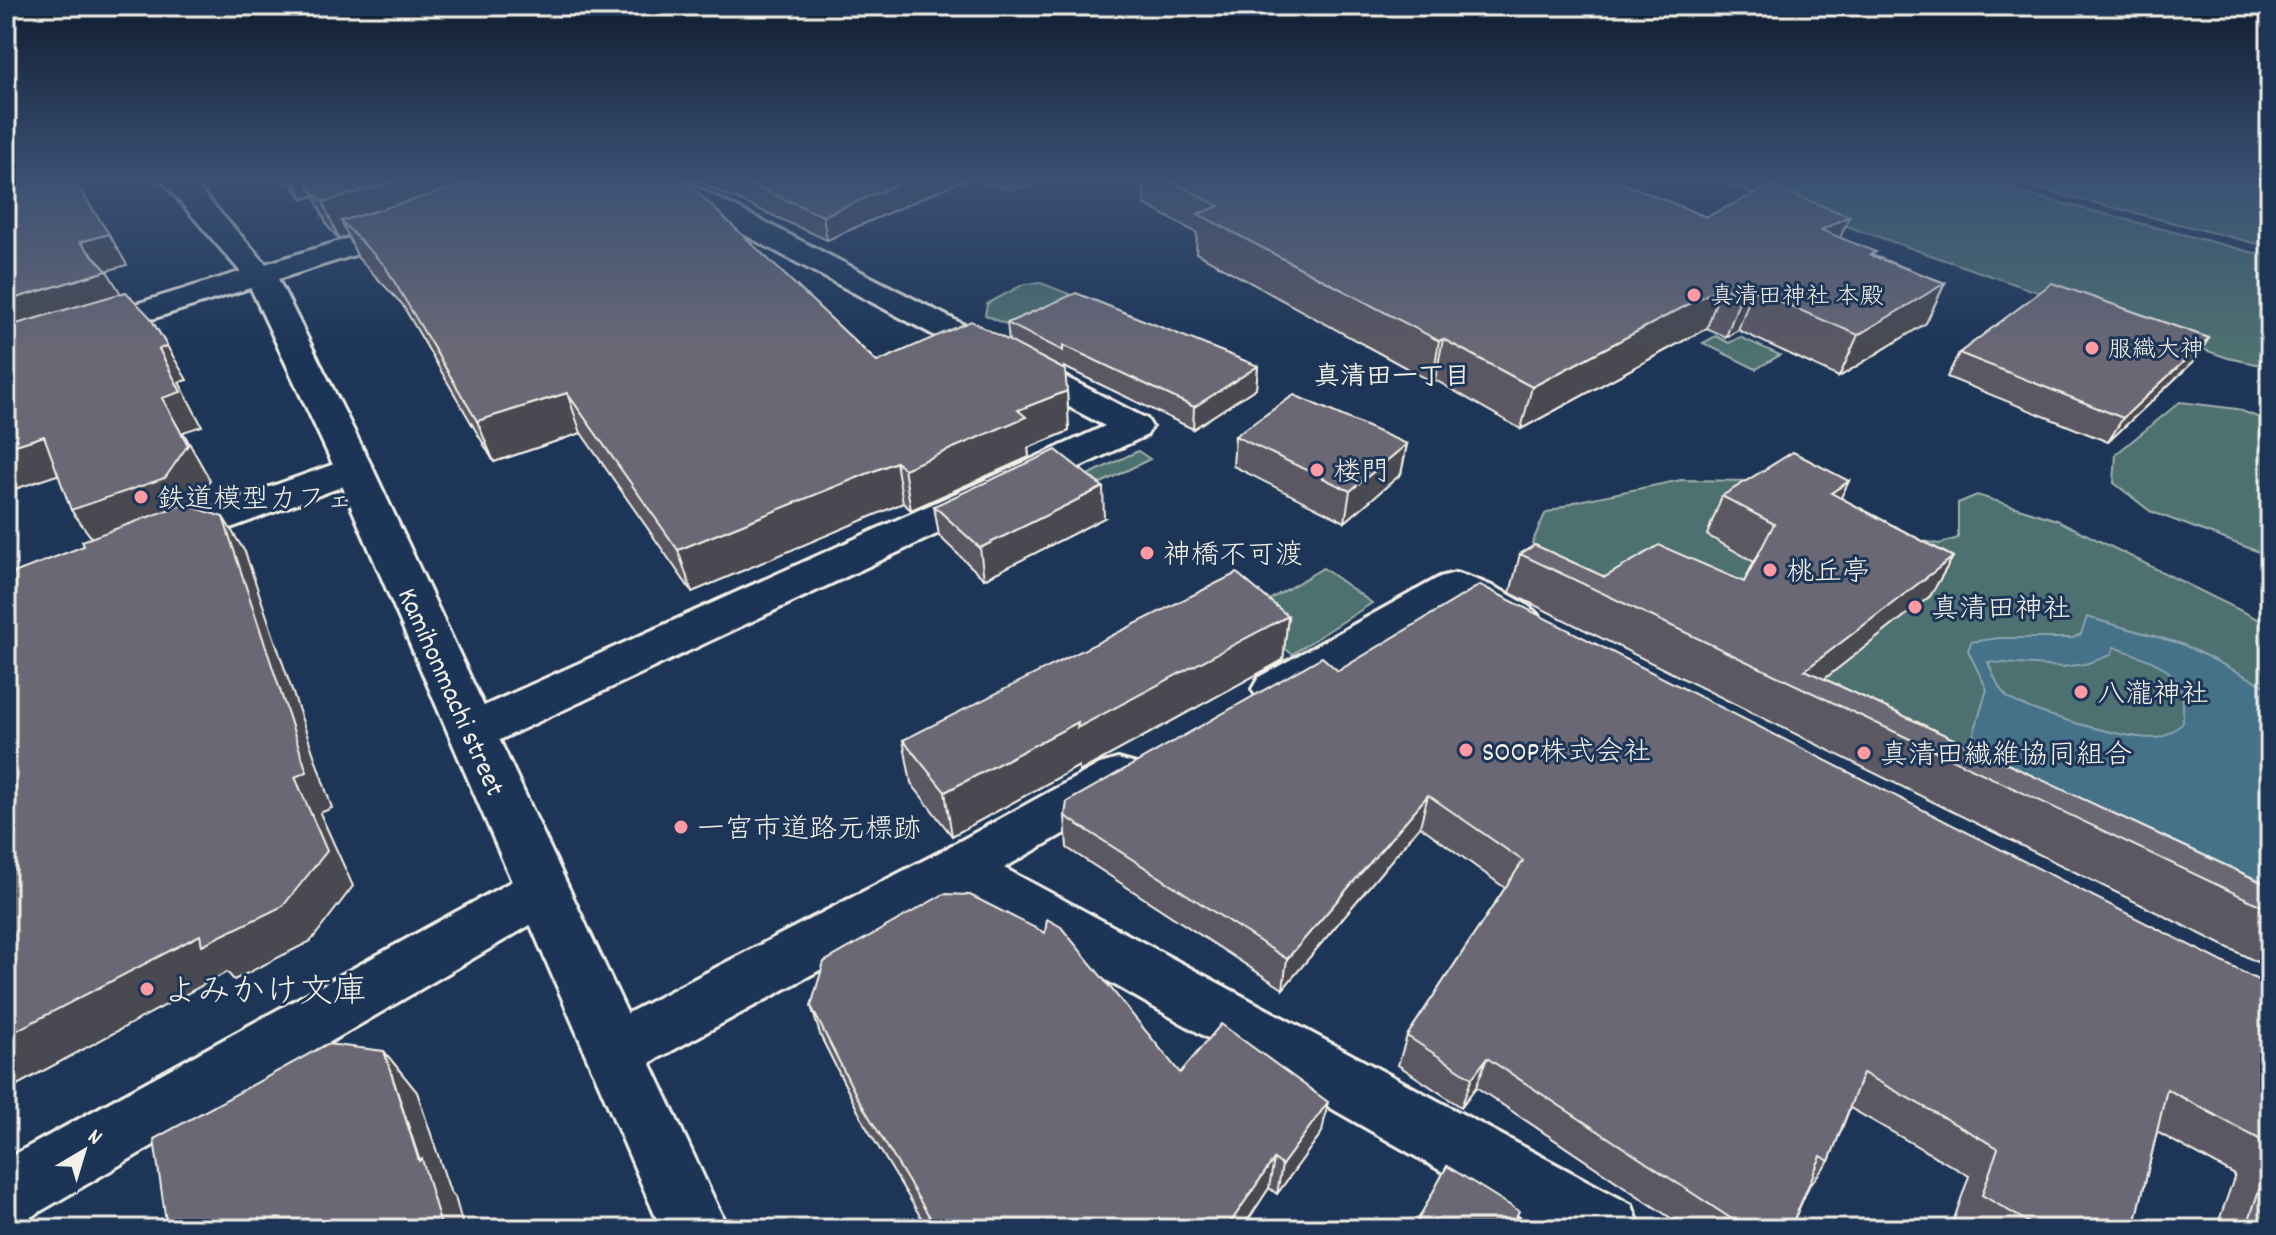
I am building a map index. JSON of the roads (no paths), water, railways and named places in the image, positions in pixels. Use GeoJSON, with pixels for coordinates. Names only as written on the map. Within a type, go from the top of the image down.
{"type":"FeatureCollection","features":[{"type":"Feature","properties":{"kind":"main road","name":"Kamihonmachi street"},"geometry":{"type":"LineString","coordinates":[[224,235],[260,275],[354,469],[695,1229]]}},
{"type":"Feature","properties":{"kind":"main road"},"geometry":{"type":"LineString","coordinates":[[6,355],[390,235]]}},
{"type":"Feature","properties":{"kind":"main road"},"geometry":{"type":"LineString","coordinates":[[472,732],[1134,427],[767,235]]}},
{"type":"Feature","properties":{"kind":"main road"},"geometry":{"type":"LineString","coordinates":[[138,549],[354,469]]}},
{"type":"Feature","properties":{"kind":"main road"},"geometry":{"type":"LineString","coordinates":[[1234,712],[1455,587],[1553,637]]}},
{"type":"Feature","properties":{"kind":"main road"},"geometry":{"type":"LineString","coordinates":[[614,1051],[957,869],[1151,759]]}},
{"type":"Feature","properties":{"kind":"main road"},"geometry":{"type":"LineString","coordinates":[[957,869],[1608,1229]]}},
{"type":"Feature","properties":{"kind":"main road"},"geometry":{"type":"LineString","coordinates":[[6,1195],[542,891]]}},
{"type":"Feature","properties":{"kind":"water"},"geometry":{"type":"Polygon","coordinates":[[[2087,617],[2182,644],[2270,688],[2270,871],[2263,879],[2248,882],[1968,753],[1987,689],[1968,651],[1971,642],[1999,638],[2073,638],[2081,634],[2087,617]],[[2114,647],[2111,655],[2085,664],[2063,667],[1988,662],[1997,682],[2010,699],[2059,718],[2103,730],[2155,738],[2182,724],[2181,691],[2176,680],[2157,664],[2114,647]]]}},
{"type":"Feature","properties":{"kind":"place","name":"真清田神社 本殿"},"geometry":{"type":"Point","coordinates":[1694,295]}},
{"type":"Feature","properties":{"kind":"place","name":"服織大神"},"geometry":{"type":"Point","coordinates":[2092,348]}},
{"type":"Feature","properties":{"kind":"place","name":"楼門"},"geometry":{"type":"Point","coordinates":[1317,470]}},
{"type":"Feature","properties":{"kind":"place","name":"鉄道模型カフェ"},"geometry":{"type":"Point","coordinates":[141,497]}},
{"type":"Feature","properties":{"kind":"place","name":"神橋不可渡"},"geometry":{"type":"Point","coordinates":[1147,553]}},
{"type":"Feature","properties":{"kind":"place","name":"桃丘亭"},"geometry":{"type":"Point","coordinates":[1770,570]}},
{"type":"Feature","properties":{"kind":"place","name":"真清田神社"},"geometry":{"type":"Point","coordinates":[1915,607]}},
{"type":"Feature","properties":{"kind":"place","name":"八瀧神社"},"geometry":{"type":"Point","coordinates":[2081,692]}},
{"type":"Feature","properties":{"kind":"place","name":"SOOP株式会社"},"geometry":{"type":"Point","coordinates":[1466,750]}},
{"type":"Feature","properties":{"kind":"place","name":"真清田繊維協同組合"},"geometry":{"type":"Point","coordinates":[1864,753]}},
{"type":"Feature","properties":{"kind":"place","name":"一宮市道路元標跡"},"geometry":{"type":"Point","coordinates":[681,827]}},
{"type":"Feature","properties":{"kind":"place","name":"よみかけ文庫"},"geometry":{"type":"Point","coordinates":[147,989]}},
{"type":"Feature","properties":{"kind":"district","name":"真清田一丁目"},"geometry":{"type":"Point","coordinates":[1392,375]}}]}
